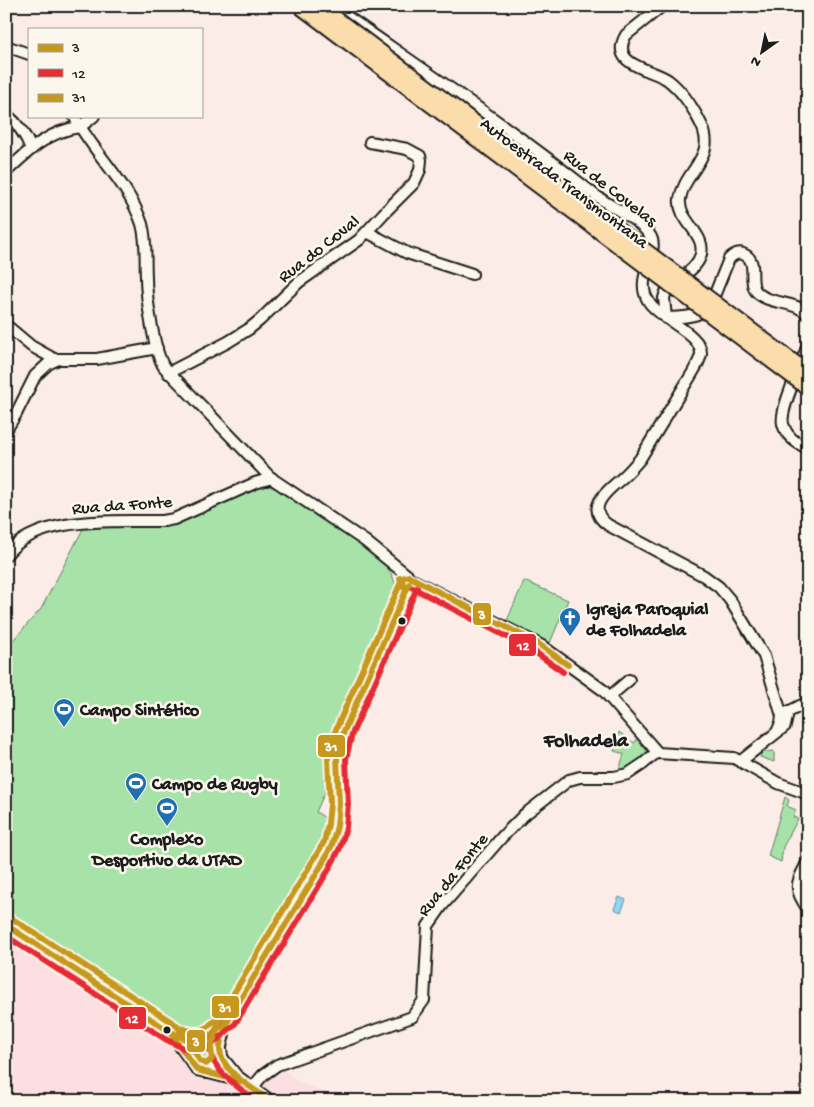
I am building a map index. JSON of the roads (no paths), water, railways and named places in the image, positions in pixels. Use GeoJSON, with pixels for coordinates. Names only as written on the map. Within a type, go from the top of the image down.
{"type":"FeatureCollection","features":[{"type":"Feature","properties":{"kind":"highway","name":"Autoestrada Transmontana"},"geometry":{"type":"LineString","coordinates":[[300,6],[808,388]]}},
{"type":"Feature","properties":{"kind":"highway","name":"Autoestrada Transmontana"},"geometry":{"type":"LineString","coordinates":[[319,6],[808,372]]}},
{"type":"Feature","properties":{"kind":"street","name":"Rua de Covelas"},"geometry":{"type":"LineString","coordinates":[[332,6],[557,165],[593,195],[638,224],[653,240],[644,277],[644,291],[649,303],[696,341],[700,349],[700,357],[640,459],[632,469],[602,496],[598,509],[600,518],[614,528],[704,576],[725,593],[766,661],[782,716],[777,732]]}},
{"type":"Feature","properties":{"kind":"street"},"geometry":{"type":"LineString","coordinates":[[662,6],[626,35],[623,42],[624,53],[632,64],[660,75],[673,85],[700,121],[706,142],[703,155],[680,200],[682,212],[702,244],[701,256],[696,264],[666,292],[664,298],[666,318],[693,316],[704,312],[710,306],[729,259],[740,254],[748,256],[752,262],[752,283],[760,294],[799,308],[808,315]]}},
{"type":"Feature","properties":{"kind":"street"},"geometry":{"type":"LineString","coordinates":[[6,46],[28,54]]}},
{"type":"Feature","properties":{"kind":"street"},"geometry":{"type":"LineString","coordinates":[[6,114],[22,131],[31,149]]}},
{"type":"Feature","properties":{"kind":"street"},"geometry":{"type":"LineString","coordinates":[[75,118],[121,183],[142,223],[145,246],[146,290],[161,364],[272,478],[365,541],[386,558],[407,580],[421,584],[537,643],[598,686],[657,752],[663,754],[731,757],[778,783],[808,794]]}},
{"type":"Feature","properties":{"kind":"street"},"geometry":{"type":"LineString","coordinates":[[6,172],[31,149],[58,132],[80,127],[91,118]]}},
{"type":"Feature","properties":{"kind":"street","name":"Rua do Coval"},"geometry":{"type":"LineString","coordinates":[[168,373],[232,340],[249,329],[299,282],[354,244],[416,181],[421,160],[420,156],[410,150],[370,142]]}},
{"type":"Feature","properties":{"kind":"street"},"geometry":{"type":"LineString","coordinates":[[367,232],[407,253],[472,274]]}},
{"type":"Feature","properties":{"kind":"street"},"geometry":{"type":"LineString","coordinates":[[6,325],[36,349],[56,360]]}},
{"type":"Feature","properties":{"kind":"street"},"geometry":{"type":"LineString","coordinates":[[808,344],[785,406],[782,423],[792,438],[808,448]]}},
{"type":"Feature","properties":{"kind":"street"},"geometry":{"type":"LineString","coordinates":[[6,430],[31,382],[39,371],[48,364],[56,360],[97,359],[157,348]]}},
{"type":"Feature","properties":{"kind":"street"},"geometry":{"type":"LineString","coordinates":[[36,349],[40,360],[39,371]]}},
{"type":"Feature","properties":{"kind":"street","name":"Rua da Fonte"},"geometry":{"type":"LineString","coordinates":[[6,555],[18,543],[27,538],[57,527],[82,523],[163,521],[174,519],[252,484],[272,478]]}},
{"type":"Feature","properties":{"kind":"street"},"geometry":{"type":"LineString","coordinates":[[190,1063],[190,1053],[194,1045],[202,1042],[229,1018],[332,845],[338,816],[336,769],[339,746],[348,718],[404,595],[407,580]]}},
{"type":"Feature","properties":{"kind":"street"},"geometry":{"type":"LineString","coordinates":[[609,698],[629,680]]}},
{"type":"Feature","properties":{"kind":"street"},"geometry":{"type":"LineString","coordinates":[[741,761],[786,725],[788,712],[808,702]]}},
{"type":"Feature","properties":{"kind":"street","name":"Rua da Fonte"},"geometry":{"type":"LineString","coordinates":[[242,1101],[248,1085],[277,1065],[412,1018],[424,1000],[428,926],[442,906],[496,843],[524,815],[569,780],[580,777],[614,777],[628,774],[657,752]]}},
{"type":"Feature","properties":{"kind":"street"},"geometry":{"type":"LineString","coordinates":[[808,861],[799,879],[797,890],[798,895],[808,909]]}},
{"type":"Feature","properties":{"kind":"street"},"geometry":{"type":"LineString","coordinates":[[6,925],[169,1032],[185,1039],[214,1043],[233,1073],[271,1101]]}},
{"type":"Feature","properties":{"kind":"street"},"geometry":{"type":"LineString","coordinates":[[207,1073],[216,1069],[219,1065],[229,1018]]}},
{"type":"Feature","properties":{"kind":"street"},"geometry":{"type":"LineString","coordinates":[[169,1032],[197,1070],[248,1085]]}},
{"type":"Feature","properties":{"kind":"water"},"geometry":{"type":"Polygon","coordinates":[[[619,897],[626,900],[621,912],[614,909],[619,897]]]}},
{"type":"Feature","properties":{"kind":"place","name":"Igreja Paroquial de Folhadela"},"geometry":{"type":"Point","coordinates":[570,637]}},
{"type":"Feature","properties":{"kind":"place","name":"Campo Sintético"},"geometry":{"type":"Point","coordinates":[64,728]}},
{"type":"Feature","properties":{"kind":"place","name":"Campo de Rugby"},"geometry":{"type":"Point","coordinates":[136,802]}},
{"type":"Feature","properties":{"kind":"place","name":"Complexo Desportivo da UTAD"},"geometry":{"type":"Point","coordinates":[167,827]}},
{"type":"Feature","properties":{"kind":"district","name":"Folhadela"},"geometry":{"type":"Point","coordinates":[586,739]}}]}
